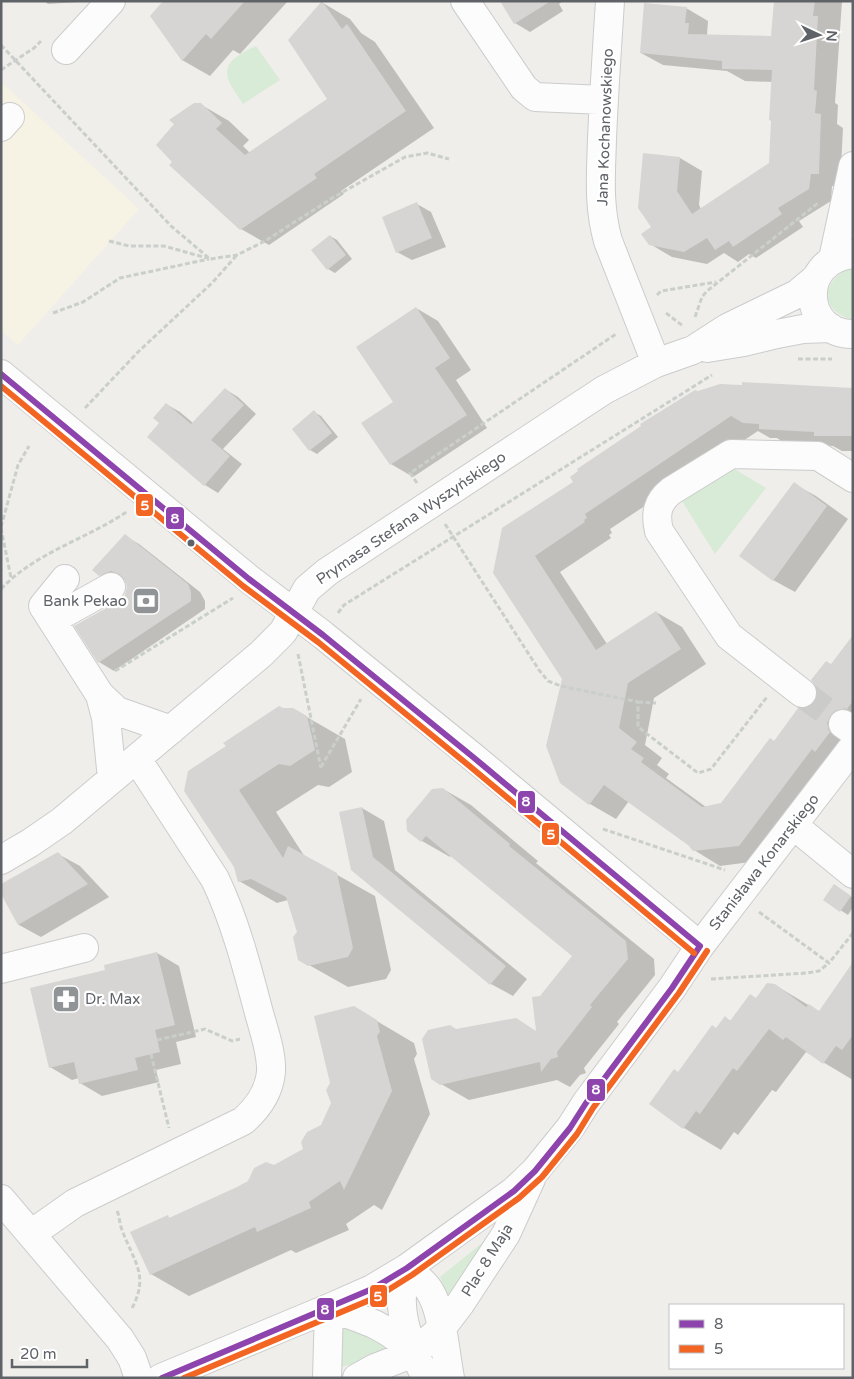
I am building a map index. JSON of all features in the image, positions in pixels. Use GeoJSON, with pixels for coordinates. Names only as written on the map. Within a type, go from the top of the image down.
{"type":"FeatureCollection","features":[{"type":"Feature","properties":{"kind":"street"},"geometry":{"type":"LineString","coordinates":[[66,50],[111,1]]}},
{"type":"Feature","properties":{"kind":"street"},"geometry":{"type":"LineString","coordinates":[[465,1],[524,88],[536,98],[604,100]]}},
{"type":"Feature","properties":{"kind":"street","name":"Jana Kochanowskiego"},"geometry":{"type":"LineString","coordinates":[[610,1],[600,198],[602,221],[646,307],[656,363]]}},
{"type":"Feature","properties":{"kind":"street"},"geometry":{"type":"LineString","coordinates":[[843,256],[846,199],[853,166]]}},
{"type":"Feature","properties":{"kind":"street","name":"Prymasa Stefana Wyszyńskiego"},"geometry":{"type":"LineString","coordinates":[[1,860],[30,844],[62,821],[261,654],[283,632],[307,589],[327,572],[581,404],[632,374],[656,363],[691,341],[727,328],[797,294],[815,279],[820,271],[843,256]]}},
{"type":"Feature","properties":{"kind":"street"},"geometry":{"type":"LineString","coordinates":[[815,279],[813,301],[816,312],[823,321],[842,331]]}},
{"type":"Feature","properties":{"kind":"street","name":"Prymasa Stefana Wyszyńskiego"},"geometry":{"type":"LineString","coordinates":[[691,341],[744,342],[803,329],[842,331]]}},
{"type":"Feature","properties":{"kind":"street"},"geometry":{"type":"LineString","coordinates":[[1,374],[249,579],[323,635],[459,746],[700,946]]}},
{"type":"Feature","properties":{"kind":"street"},"geometry":{"type":"LineString","coordinates":[[792,685],[729,636],[659,531],[656,520],[658,508],[662,498],[671,491],[731,454],[818,456],[853,478]]}},
{"type":"Feature","properties":{"kind":"street"},"geometry":{"type":"LineString","coordinates":[[65,579],[43,606],[97,690],[117,711],[171,730]]}},
{"type":"Feature","properties":{"kind":"street"},"geometry":{"type":"LineString","coordinates":[[52,620],[111,587]]}},
{"type":"Feature","properties":{"kind":"street"},"geometry":{"type":"LineString","coordinates":[[97,690],[106,718],[112,779]]}},
{"type":"Feature","properties":{"kind":"street","name":"Stanisława Konarskiego"},"geometry":{"type":"LineString","coordinates":[[535,1171],[570,1128],[586,1103],[672,988],[700,946],[792,825],[850,734]]}},
{"type":"Feature","properties":{"kind":"street"},"geometry":{"type":"LineString","coordinates":[[30,1234],[75,1203],[243,1120],[260,1103],[267,1089],[270,1073],[265,1033],[225,899],[215,879],[138,758]]}},
{"type":"Feature","properties":{"kind":"street"},"geometry":{"type":"LineString","coordinates":[[792,825],[853,874]]}},
{"type":"Feature","properties":{"kind":"street"},"geometry":{"type":"LineString","coordinates":[[1,969],[84,948]]}},
{"type":"Feature","properties":{"kind":"street","name":"Plac 8 Maja"},"geometry":{"type":"LineString","coordinates":[[161,1378],[372,1289],[407,1268],[481,1216],[514,1191],[535,1171]]}},
{"type":"Feature","properties":{"kind":"street","name":"Plac 8 Maja"},"geometry":{"type":"LineString","coordinates":[[356,1378],[375,1368],[414,1353],[441,1329],[460,1304],[506,1234],[535,1171]]}},
{"type":"Feature","properties":{"kind":"street"},"geometry":{"type":"LineString","coordinates":[[1,1199],[111,1329],[126,1349],[139,1378]]}},
{"type":"Feature","properties":{"kind":"street"},"geometry":{"type":"LineString","coordinates":[[407,1268],[430,1292],[438,1312],[450,1378]]}},
{"type":"Feature","properties":{"kind":"street"},"geometry":{"type":"LineString","coordinates":[[407,1268],[402,1305],[404,1320],[414,1353],[426,1378]]}},
{"type":"Feature","properties":{"kind":"street"},"geometry":{"type":"LineString","coordinates":[[328,1378],[329,1308],[376,1325],[401,1339],[414,1353]]}},
{"type":"Feature","properties":{"kind":"path"},"geometry":{"type":"LineString","coordinates":[[1,45],[171,226],[210,259]]}},
{"type":"Feature","properties":{"kind":"path"},"geometry":{"type":"LineString","coordinates":[[1,70],[15,60]]}},
{"type":"Feature","properties":{"kind":"path"},"geometry":{"type":"LineString","coordinates":[[53,313],[83,302],[120,278],[237,255],[265,241],[334,197],[405,158],[427,153],[449,159]]}},
{"type":"Feature","properties":{"kind":"path"},"geometry":{"type":"LineString","coordinates":[[693,323],[702,297],[716,282],[742,265],[827,196],[846,199]]}},
{"type":"Feature","properties":{"kind":"path"},"geometry":{"type":"LineString","coordinates":[[109,241],[129,246],[164,246],[210,259]]}},
{"type":"Feature","properties":{"kind":"path"},"geometry":{"type":"LineString","coordinates":[[85,408],[138,351],[212,283],[237,255]]}},
{"type":"Feature","properties":{"kind":"path"},"geometry":{"type":"LineString","coordinates":[[410,473],[617,333],[661,291],[716,282]]}},
{"type":"Feature","properties":{"kind":"path"},"geometry":{"type":"LineString","coordinates":[[646,307],[660,309],[691,341]]}},
{"type":"Feature","properties":{"kind":"path"},"geometry":{"type":"LineString","coordinates":[[796,359],[834,359]]}},
{"type":"Feature","properties":{"kind":"path"},"geometry":{"type":"LineString","coordinates":[[335,617],[344,605],[717,372]]}},
{"type":"Feature","properties":{"kind":"path"},"geometry":{"type":"LineString","coordinates":[[11,578],[1,528],[18,465],[29,446]]}},
{"type":"Feature","properties":{"kind":"path"},"geometry":{"type":"LineString","coordinates":[[1,589],[11,578],[54,550],[109,524],[131,509]]}},
{"type":"Feature","properties":{"kind":"path"},"geometry":{"type":"LineString","coordinates":[[454,536],[539,670],[548,681],[561,686],[638,702],[656,703]]}},
{"type":"Feature","properties":{"kind":"path"},"geometry":{"type":"LineString","coordinates":[[97,690],[234,597]]}},
{"type":"Feature","properties":{"kind":"path"},"geometry":{"type":"LineString","coordinates":[[298,654],[321,768],[364,693]]}},
{"type":"Feature","properties":{"kind":"path"},"geometry":{"type":"LineString","coordinates":[[638,702],[638,727],[698,773],[711,769],[792,685]]}},
{"type":"Feature","properties":{"kind":"path"},"geometry":{"type":"LineString","coordinates":[[601,828],[730,872]]}},
{"type":"Feature","properties":{"kind":"path"},"geometry":{"type":"LineString","coordinates":[[760,912],[829,963]]}},
{"type":"Feature","properties":{"kind":"path"},"geometry":{"type":"LineString","coordinates":[[711,979],[820,971],[829,963],[853,933]]}},
{"type":"Feature","properties":{"kind":"path"},"geometry":{"type":"LineString","coordinates":[[157,1040],[205,1029],[232,1041],[265,1033]]}},
{"type":"Feature","properties":{"kind":"path"},"geometry":{"type":"LineString","coordinates":[[151,1054],[175,1154]]}},
{"type":"Feature","properties":{"kind":"path"},"geometry":{"type":"LineString","coordinates":[[106,1188],[119,1216],[121,1227],[140,1274],[141,1285],[138,1298],[130,1313],[111,1329]]}},
{"type":"Feature","properties":{"kind":"shaded area"},"geometry":{"type":"Polygon","coordinates":[[[1,82],[139,209],[18,345],[1,331],[1,82]]]}},
{"type":"Feature","properties":{"kind":"green space"},"geometry":{"type":"Polygon","coordinates":[[[256,46],[280,80],[243,104],[229,81],[227,69],[235,58],[256,46]]]}},
{"type":"Feature","properties":{"kind":"green space"},"geometry":{"type":"Polygon","coordinates":[[[845,270],[853,270],[853,320],[835,311],[830,305],[828,298],[831,284],[845,270]]]}},
{"type":"Feature","properties":{"kind":"green space"},"geometry":{"type":"Polygon","coordinates":[[[733,468],[766,488],[715,554],[682,501],[733,468]]]}},
{"type":"Feature","properties":{"kind":"green space"},"geometry":{"type":"Polygon","coordinates":[[[492,1235],[448,1298],[440,1277],[492,1235]]]}},
{"type":"Feature","properties":{"kind":"green space"},"geometry":{"type":"Polygon","coordinates":[[[344,1328],[363,1330],[395,1352],[338,1368],[341,1331],[344,1328]]]}},
{"type":"Feature","properties":{"kind":"building"},"geometry":{"type":"Polygon","coordinates":[[[163,1],[245,1],[211,39],[206,34],[182,61],[150,16],[163,1]]]}},
{"type":"Feature","properties":{"kind":"building"},"geometry":{"type":"Polygon","coordinates":[[[322,1],[342,29],[347,24],[406,111],[314,174],[317,178],[240,230],[169,165],[172,162],[156,145],[174,124],[169,120],[194,103],[201,103],[222,123],[216,129],[245,155],[327,99],[288,40],[322,1]]]}},
{"type":"Feature","properties":{"kind":"building"},"geometry":{"type":"Polygon","coordinates":[[[500,1],[551,1],[514,24],[500,1]]]}},
{"type":"Feature","properties":{"kind":"building"},"geometry":{"type":"Polygon","coordinates":[[[774,1],[815,1],[813,16],[818,16],[814,90],[817,91],[815,113],[821,114],[819,174],[811,174],[809,189],[778,208],[782,214],[733,247],[729,241],[715,250],[707,238],[684,252],[649,245],[641,234],[651,227],[638,208],[643,153],[680,157],[677,191],[692,214],[769,163],[772,70],[722,69],[722,61],[640,53],[644,3],[687,7],[685,23],[689,23],[688,34],[771,36],[774,1]]]}},
{"type":"Feature","properties":{"kind":"building"},"geometry":{"type":"Polygon","coordinates":[[[417,202],[432,238],[396,253],[382,217],[417,202]]]}},
{"type":"Feature","properties":{"kind":"building"},"geometry":{"type":"Polygon","coordinates":[[[330,235],[346,255],[327,270],[311,250],[330,235]]]}},
{"type":"Feature","properties":{"kind":"building"},"geometry":{"type":"Polygon","coordinates":[[[416,307],[450,358],[435,368],[467,415],[390,465],[361,423],[393,402],[356,347],[416,307]]]}},
{"type":"Feature","properties":{"kind":"building"},"geometry":{"type":"Polygon","coordinates":[[[742,382],[853,388],[853,436],[814,436],[814,432],[759,429],[759,424],[743,423],[731,416],[585,514],[587,518],[584,520],[585,522],[535,556],[596,650],[656,611],[681,649],[628,683],[619,728],[637,742],[631,749],[644,758],[641,762],[702,807],[721,803],[770,738],[774,741],[798,708],[807,708],[814,703],[817,695],[816,687],[811,680],[826,661],[831,664],[853,635],[853,701],[847,709],[837,710],[831,715],[827,723],[830,732],[815,752],[812,749],[739,846],[693,851],[688,845],[604,785],[589,805],[560,783],[546,746],[562,679],[493,573],[502,528],[573,482],[570,477],[578,471],[577,469],[641,426],[640,424],[695,390],[698,391],[720,384],[742,385],[742,382]]]}},
{"type":"Feature","properties":{"kind":"building"},"geometry":{"type":"Polygon","coordinates":[[[225,388],[244,405],[211,440],[230,456],[204,486],[147,437],[159,423],[153,418],[166,403],[191,424],[225,388]]]}},
{"type":"Feature","properties":{"kind":"building"},"geometry":{"type":"Polygon","coordinates":[[[314,410],[332,433],[309,451],[292,429],[314,410]]]}},
{"type":"Feature","properties":{"kind":"building"},"geometry":{"type":"Polygon","coordinates":[[[794,482],[827,506],[773,581],[739,556],[794,482]]]}},
{"type":"Feature","properties":{"kind":"building","name":"Bank Pekao"},"geometry":{"type":"Polygon","coordinates":[[[125,534],[188,584],[191,592],[191,601],[98,663],[74,626],[119,601],[125,595],[127,587],[124,579],[119,574],[111,571],[99,576],[92,570],[125,534]]]}},
{"type":"Feature","properties":{"kind":"building"},"geometry":{"type":"Polygon","coordinates":[[[279,706],[293,708],[307,716],[315,750],[290,766],[279,764],[239,790],[283,858],[288,846],[337,873],[353,948],[348,957],[308,966],[298,960],[293,937],[297,932],[286,897],[251,879],[238,882],[234,867],[184,791],[188,771],[226,746],[223,743],[279,706]]]}},
{"type":"Feature","properties":{"kind":"building"},"geometry":{"type":"Polygon","coordinates":[[[443,788],[510,844],[509,846],[626,941],[628,959],[590,1005],[592,1007],[557,1052],[558,1057],[551,1059],[541,1072],[540,1062],[440,1085],[431,1079],[422,1039],[428,1030],[450,1025],[456,1029],[516,1018],[536,1031],[532,997],[540,996],[572,956],[426,836],[421,842],[407,831],[406,820],[432,789],[443,788]]]}},
{"type":"Feature","properties":{"kind":"building"},"geometry":{"type":"Polygon","coordinates":[[[362,807],[373,857],[506,966],[490,985],[351,870],[339,812],[362,807]]]}},
{"type":"Feature","properties":{"kind":"building"},"geometry":{"type":"Polygon","coordinates":[[[58,852],[88,884],[18,925],[1,894],[1,884],[58,852]]]}},
{"type":"Feature","properties":{"kind":"building"},"geometry":{"type":"Polygon","coordinates":[[[834,884],[851,896],[840,912],[823,900],[834,884]]]}},
{"type":"Feature","properties":{"kind":"building"},"geometry":{"type":"Polygon","coordinates":[[[157,952],[175,1025],[155,1030],[160,1052],[135,1058],[138,1070],[79,1084],[74,1062],[49,1068],[30,988],[105,970],[104,965],[157,952]]]}},
{"type":"Feature","properties":{"kind":"building"},"geometry":{"type":"Polygon","coordinates":[[[853,962],[853,1035],[842,1050],[836,1046],[823,1064],[786,1037],[783,1040],[769,1029],[737,1071],[733,1068],[700,1114],[696,1111],[683,1129],[649,1104],[674,1069],[678,1072],[712,1025],[716,1028],[725,1016],[730,1021],[750,994],[756,998],[767,983],[775,984],[806,1007],[809,1004],[819,1011],[853,962]]]}},
{"type":"Feature","properties":{"kind":"building"},"geometry":{"type":"Polygon","coordinates":[[[354,1006],[377,1020],[380,1032],[377,1036],[392,1091],[344,1190],[340,1181],[309,1202],[311,1208],[257,1232],[255,1227],[150,1275],[130,1232],[168,1215],[169,1218],[237,1187],[248,1181],[254,1168],[266,1162],[274,1165],[303,1149],[301,1142],[307,1132],[321,1125],[331,1103],[326,1090],[330,1083],[314,1016],[354,1006]]]}},
{"type":"Feature","properties":{"kind":"tunnel"},"geometry":{"type":"LineString","coordinates":[[802,693],[843,724]]}},
{"type":"Feature","properties":{"kind":"transit line","name":"8"},"geometry":{"type":"LineString","coordinates":[[1,374],[249,579],[323,635],[473,757],[700,946]]}},
{"type":"Feature","properties":{"kind":"transit line","name":"5"},"geometry":{"type":"LineString","coordinates":[[1,386],[243,586],[318,642],[694,953]]}},
{"type":"Feature","properties":{"kind":"transit line","name":"8"},"geometry":{"type":"LineString","coordinates":[[162,1378],[372,1289],[407,1268],[514,1191],[535,1171],[570,1128],[586,1103],[672,988],[700,946]]}},
{"type":"Feature","properties":{"kind":"transit line","name":"5"},"geometry":{"type":"LineString","coordinates":[[184,1378],[377,1297],[412,1275],[519,1198],[542,1177],[577,1134],[593,1108],[679,993],[707,951]]}},
{"type":"Feature","properties":{"kind":"place","name":"Bank Pekao"},"geometry":{"type":"Point","coordinates":[146,601]}},
{"type":"Feature","properties":{"kind":"place","name":"Dr. Max"},"geometry":{"type":"Point","coordinates":[66,999]}}]}
